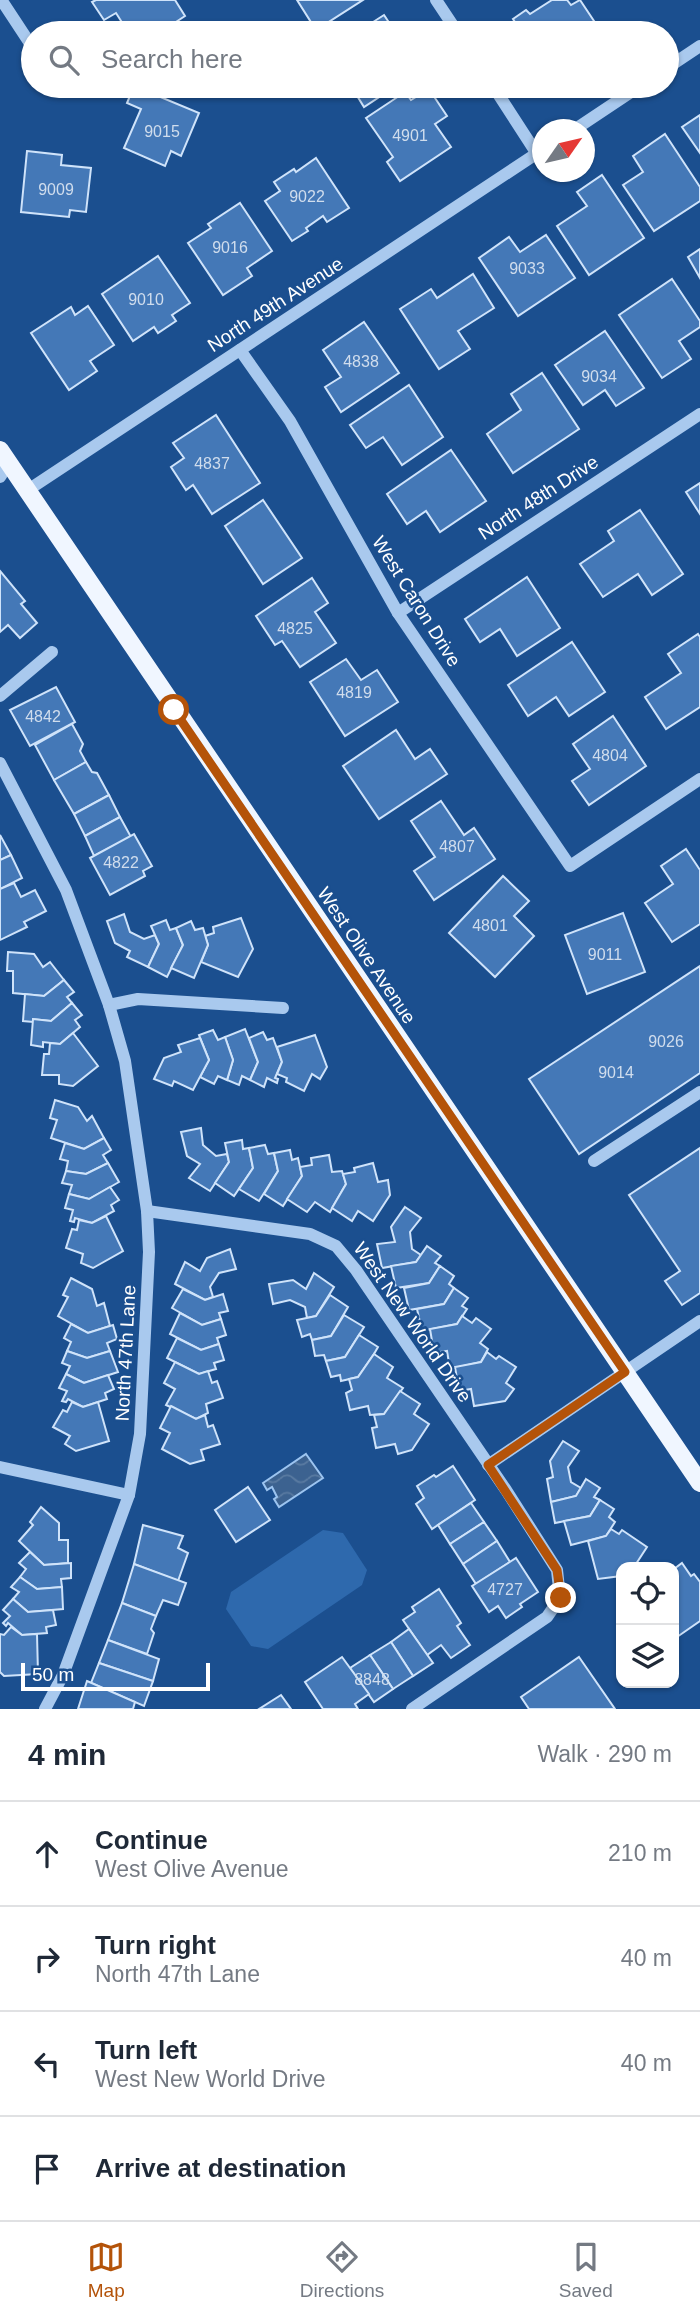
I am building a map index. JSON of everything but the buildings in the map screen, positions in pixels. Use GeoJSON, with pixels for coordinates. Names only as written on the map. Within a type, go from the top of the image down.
{"type":"FeatureCollection","features":[{"type":"Feature","properties":{"kind":"main road","name":"West Olive Avenue"},"geometry":{"type":"LineString","coordinates":[[2,464],[28,490],[205,756],[700,1483]]}},
{"type":"Feature","properties":{"kind":"street"},"geometry":{"type":"LineString","coordinates":[[436,0],[450,21]]}},
{"type":"Feature","properties":{"kind":"street"},"geometry":{"type":"LineString","coordinates":[[2,1],[21,30]]}},
{"type":"Feature","properties":{"kind":"street"},"geometry":{"type":"LineString","coordinates":[[679,60],[700,46]]}},
{"type":"Feature","properties":{"kind":"street"},"geometry":{"type":"LineString","coordinates":[[502,98],[532,141]]}},
{"type":"Feature","properties":{"kind":"street"},"geometry":{"type":"LineString","coordinates":[[590,119],[622,98]]}},
{"type":"Feature","properties":{"kind":"street","name":"North 49th Avenue"},"geometry":{"type":"LineString","coordinates":[[28,490],[532,157]]}},
{"type":"Feature","properties":{"kind":"street","name":"West Caron Drive"},"geometry":{"type":"LineString","coordinates":[[240,350],[290,421],[398,613],[570,866],[700,779]]}},
{"type":"Feature","properties":{"kind":"street","name":"North 48th Drive"},"geometry":{"type":"LineString","coordinates":[[398,613],[700,414]]}},
{"type":"Feature","properties":{"kind":"street"},"geometry":{"type":"LineString","coordinates":[[0,695],[52,652]]}},
{"type":"Feature","properties":{"kind":"street"},"geometry":{"type":"LineString","coordinates":[[0,763],[66,890],[110,1005],[125,1061],[147,1211]]}},
{"type":"Feature","properties":{"kind":"street"},"geometry":{"type":"LineString","coordinates":[[110,1005],[138,999],[283,1007]]}},
{"type":"Feature","properties":{"kind":"street"},"geometry":{"type":"LineString","coordinates":[[594,1161],[700,1092]]}},
{"type":"Feature","properties":{"kind":"street","name":"West New World Drive"},"geometry":{"type":"LineString","coordinates":[[147,1211],[310,1234],[336,1246],[356,1270],[557,1570],[561,1598],[547,1617],[412,1709]]}},
{"type":"Feature","properties":{"kind":"street","name":"North 47th Lane"},"geometry":{"type":"LineString","coordinates":[[44,1709],[64,1675],[129,1495],[139,1434],[149,1252],[147,1211]]}},
{"type":"Feature","properties":{"kind":"street"},"geometry":{"type":"LineString","coordinates":[[488,1465],[700,1321]]}},
{"type":"Feature","properties":{"kind":"street"},"geometry":{"type":"LineString","coordinates":[[0,1467],[129,1495]]}},
{"type":"Feature","properties":{"kind":"shaded area"},"geometry":{"type":"Polygon","coordinates":[[[323,1530],[343,1533],[367,1570],[362,1585],[268,1649],[251,1646],[226,1609],[231,1592],[323,1530]]]}},
{"type":"Feature","properties":{"kind":"water"},"geometry":{"type":"Polygon","coordinates":[[[306,1454],[323,1478],[279,1507],[272,1487],[267,1490],[263,1483],[306,1454]]]}},
{"type":"Feature","properties":{"kind":"route"},"geometry":{"type":"LineString","coordinates":[[174,710],[625,1372],[488,1465],[557,1570],[561,1598]]}}]}
